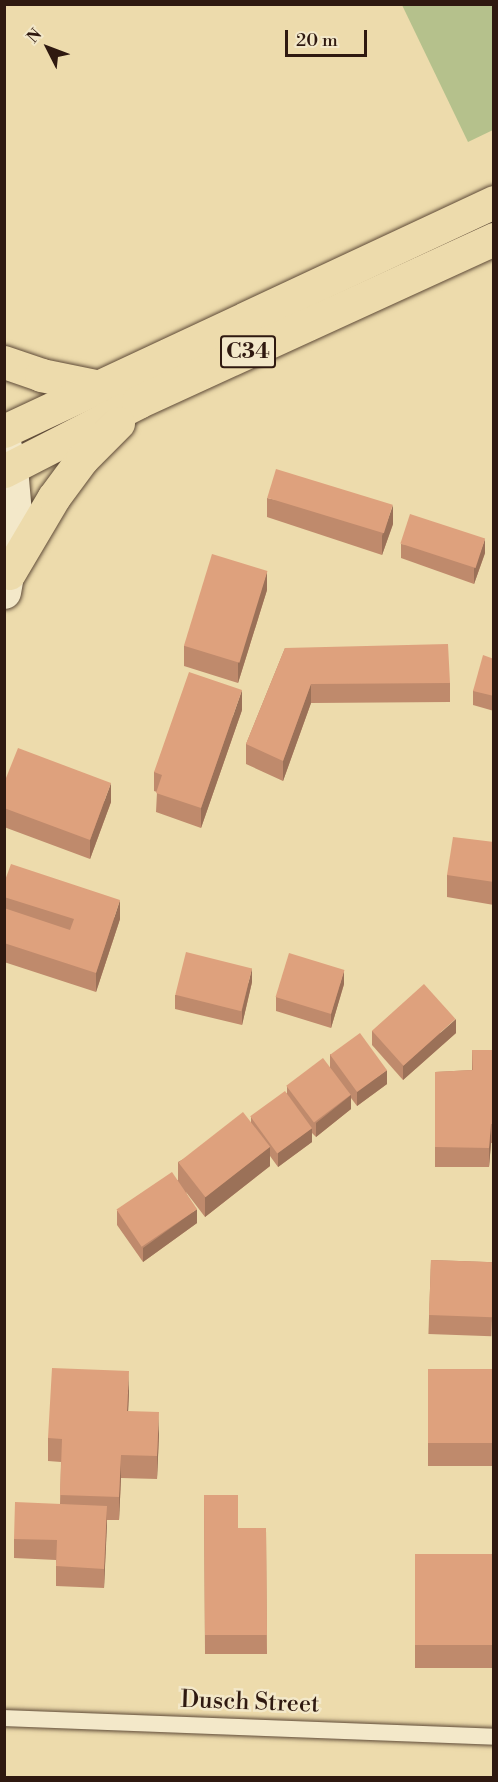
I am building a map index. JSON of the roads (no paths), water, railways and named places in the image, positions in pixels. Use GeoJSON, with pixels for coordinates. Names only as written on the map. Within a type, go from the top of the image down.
{"type":"FeatureCollection","features":[{"type":"Feature","properties":{"kind":"main road","name":"C34"},"geometry":{"type":"LineString","coordinates":[[4,431],[95,386],[494,202]]}},
{"type":"Feature","properties":{"kind":"main road","name":"C34"},"geometry":{"type":"LineString","coordinates":[[7,461],[494,239]]}},
{"type":"Feature","properties":{"kind":"main road"},"geometry":{"type":"LineString","coordinates":[[4,362],[41,375],[95,386]]}},
{"type":"Feature","properties":{"kind":"main road"},"geometry":{"type":"LineString","coordinates":[[7,583],[82,459],[138,402]]}},
{"type":"Feature","properties":{"kind":"street"},"geometry":{"type":"LineString","coordinates":[[7,461],[16,524],[7,583]]}},
{"type":"Feature","properties":{"kind":"lane","name":"Dusch Street"},"geometry":{"type":"LineString","coordinates":[[4,1718],[494,1737]]}}]}
